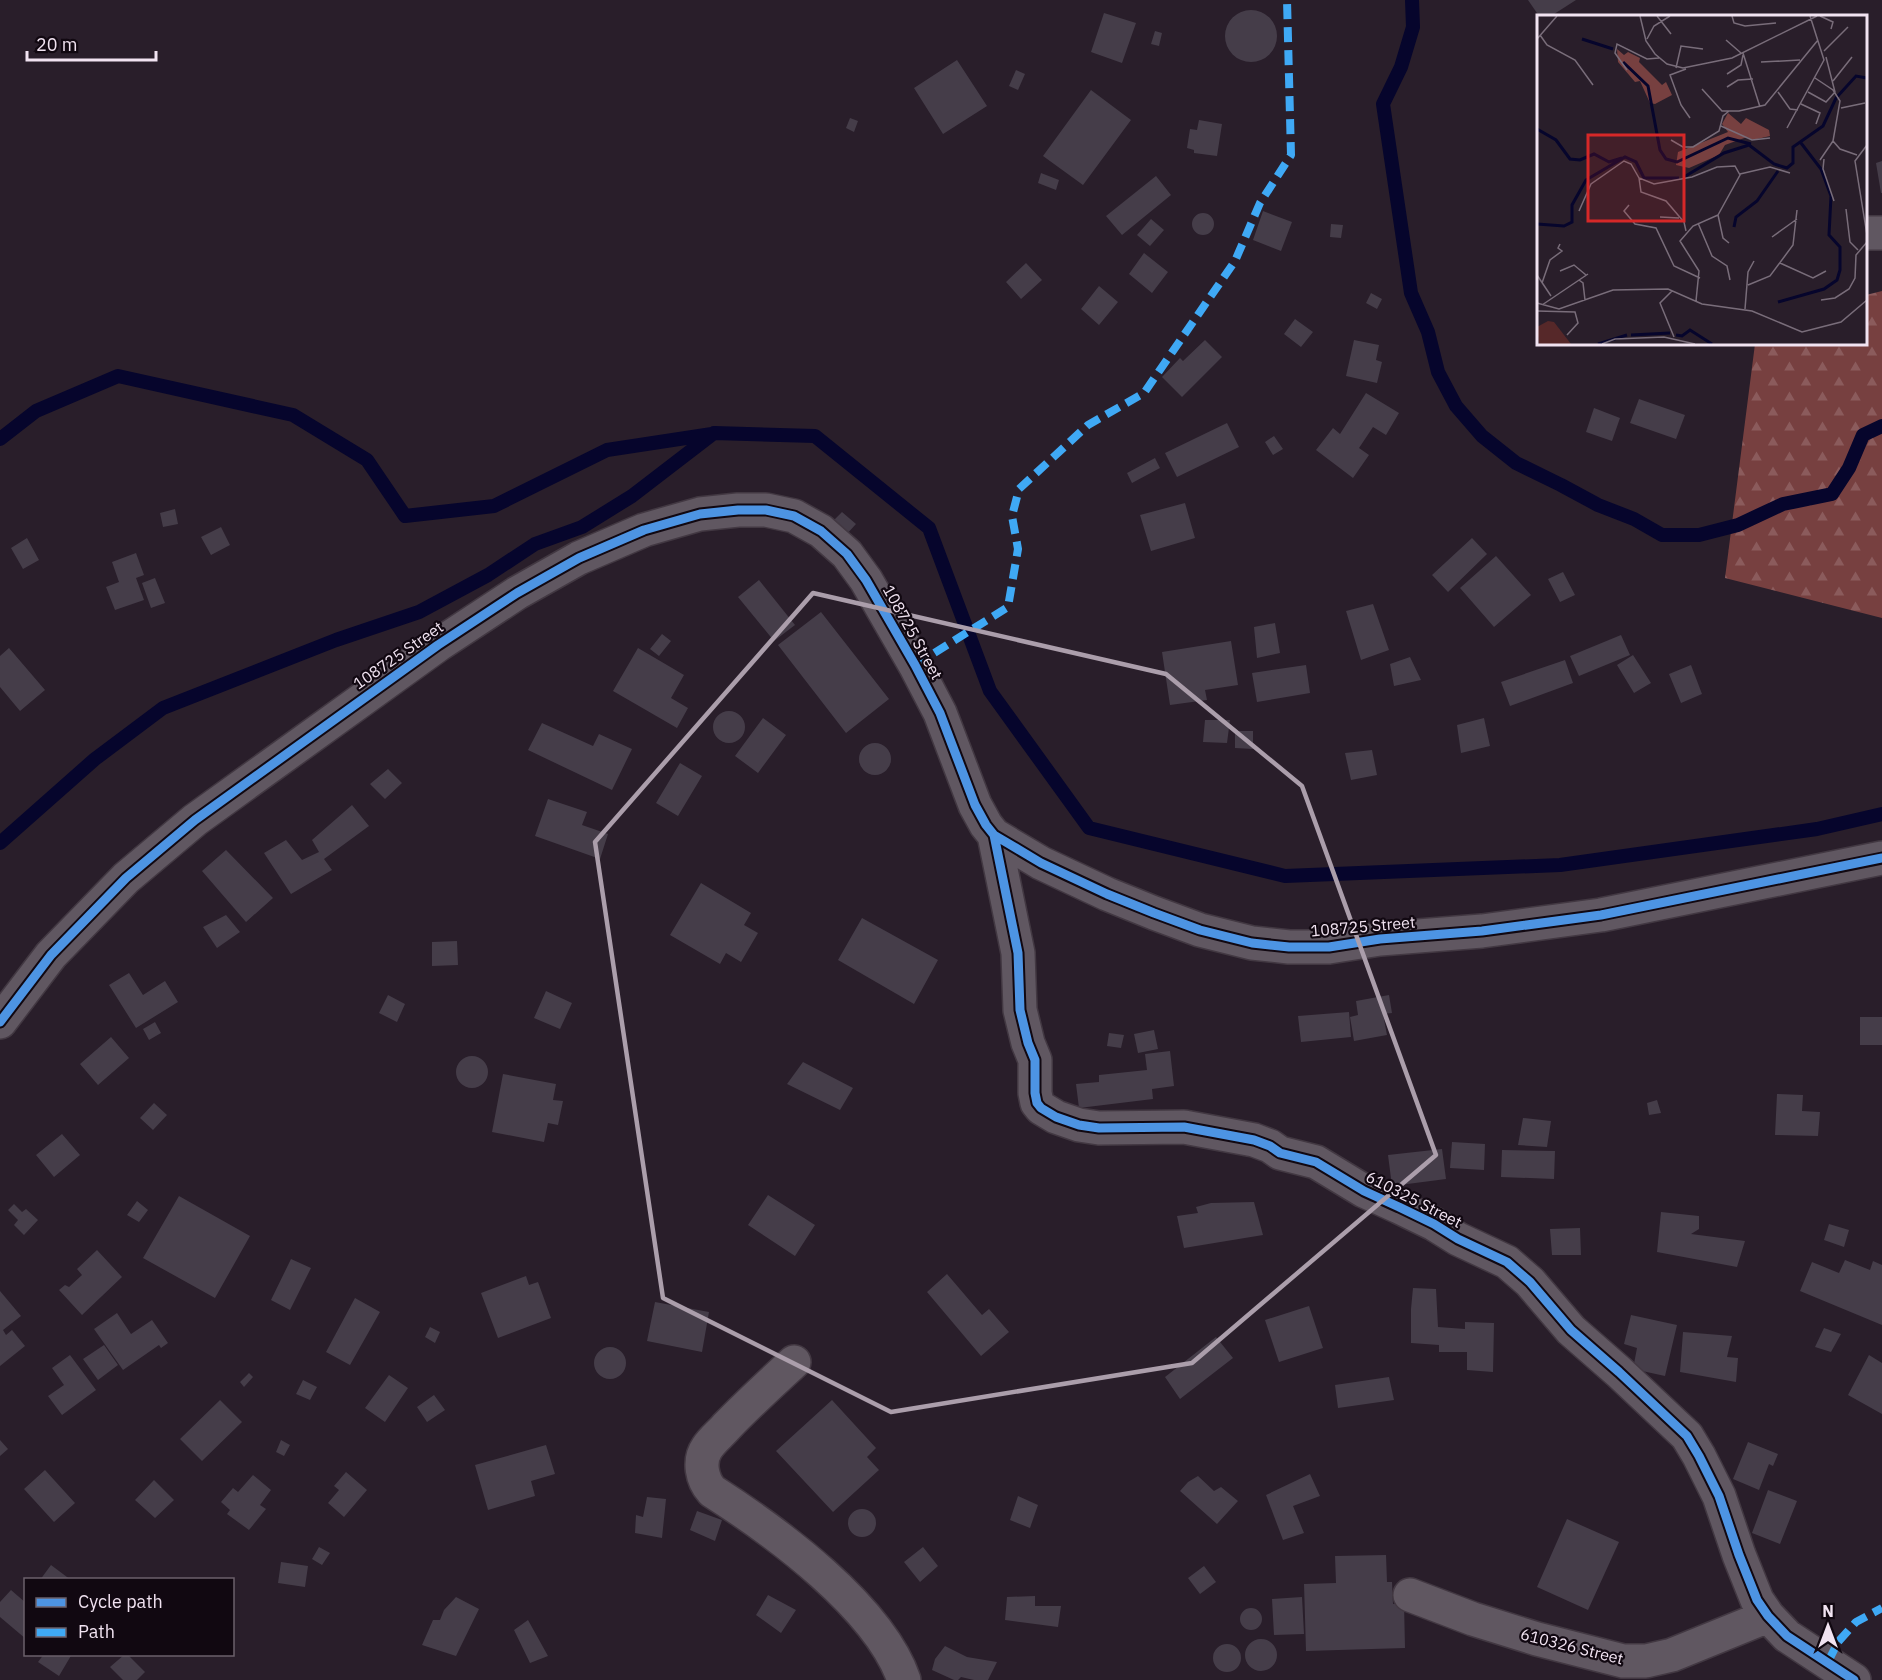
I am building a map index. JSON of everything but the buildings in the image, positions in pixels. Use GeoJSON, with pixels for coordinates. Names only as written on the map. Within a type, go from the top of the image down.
{"type":"FeatureCollection","features":[{"type":"Feature","properties":{"kind":"street","name":"108725 Street"},"geometry":{"type":"LineString","coordinates":[[0,1022],[51,955],[126,878],[195,820],[438,645],[517,593],[579,558],[644,530],[700,514],[738,510],[766,510],[794,516],[821,531],[847,554],[866,580],[940,712],[975,805],[994,835],[1041,862],[1107,894],[1200,930],[1241,940],[1289,947],[1329,947],[1380,939],[1482,931],[1601,915],[1882,858]]}},
{"type":"Feature","properties":{"kind":"street","name":"610325 Street"},"geometry":{"type":"LineString","coordinates":[[994,835],[1018,953],[1020,1010],[1028,1043],[1035,1060],[1035,1093],[1041,1108],[1056,1117],[1079,1125],[1099,1128],[1184,1127],[1254,1140],[1280,1153],[1316,1162],[1364,1191],[1434,1224],[1458,1239],[1507,1263],[1530,1282],[1571,1330],[1634,1385],[1687,1436],[1719,1496],[1738,1555],[1757,1600],[1786,1636],[1854,1680]]}},
{"type":"Feature","properties":{"kind":"street"},"geometry":{"type":"LineString","coordinates":[[794,1362],[706,1448],[702,1468],[706,1485],[766,1527],[855,1605],[882,1637],[904,1680]]}},
{"type":"Feature","properties":{"kind":"street","name":"610326 Street"},"geometry":{"type":"LineString","coordinates":[[1410,1595],[1526,1636],[1623,1661],[1646,1661],[1672,1655],[1768,1616]]}},
{"type":"Feature","properties":{"kind":"highlighted area"},"geometry":{"type":"Polygon","coordinates":[[[813,593],[1166,674],[1302,786],[1436,1155],[1192,1363],[891,1412],[663,1298],[595,842],[813,593]]]}},
{"type":"Feature","properties":{"kind":"green space"},"geometry":{"type":"Polygon","coordinates":[[[1882,291],[1882,618],[1725,578],[1755,345],[1867,345],[1867,295],[1882,291]]]}},
{"type":"Feature","properties":{"kind":"waterway"},"geometry":{"type":"LineString","coordinates":[[1412,0],[1413,27],[1401,67],[1383,104],[1411,293],[1428,332],[1438,372],[1456,406],[1482,436],[1516,463],[1598,505],[1634,519],[1662,535],[1699,535],[1738,525],[1783,504],[1832,494],[1849,468],[1863,435],[1882,426]]}},
{"type":"Feature","properties":{"kind":"waterway"},"geometry":{"type":"LineString","coordinates":[[0,439],[36,411],[118,376],[293,415],[367,460],[405,516],[494,506],[607,450],[712,434]]}},
{"type":"Feature","properties":{"kind":"waterway"},"geometry":{"type":"LineString","coordinates":[[0,843],[95,759],[163,708],[336,640],[419,612],[488,575],[535,544],[582,527],[632,496],[714,433],[815,436],[929,528],[990,691],[1089,828],[1285,876],[1560,865],[1817,829],[1882,814]]}},
{"type":"Feature","properties":{"kind":"marked path"},"geometry":{"type":"LineString","coordinates":[[915,665],[1008,607],[1018,549],[1012,516],[1019,489],[1088,425],[1144,393],[1235,261],[1260,203],[1291,155],[1287,0]]}},
{"type":"Feature","properties":{"kind":"marked path"},"geometry":{"type":"LineString","coordinates":[[1828,1662],[1838,1642],[1856,1622],[1882,1608]]}},
{"type":"Feature","properties":{"kind":"cycle path"},"geometry":{"type":"LineString","coordinates":[[0,1022],[51,955],[126,878],[195,820],[438,645],[517,593],[579,558],[644,530],[700,514],[738,510],[766,510],[794,516],[821,531],[847,554],[866,580],[915,665],[940,713],[975,805],[994,835],[1041,863],[1107,894],[1200,930],[1252,943],[1289,947],[1329,947],[1380,939],[1482,931],[1601,915],[1882,858]]}},
{"type":"Feature","properties":{"kind":"cycle path"},"geometry":{"type":"LineString","coordinates":[[994,835],[1018,953],[1020,1010],[1028,1043],[1035,1060],[1035,1093],[1037,1103],[1041,1108],[1056,1117],[1079,1125],[1099,1128],[1184,1127],[1254,1140],[1280,1153],[1316,1162],[1364,1191],[1507,1262],[1530,1282],[1571,1330],[1687,1436],[1719,1496],[1757,1600],[1787,1636],[1854,1680]]}}]}
